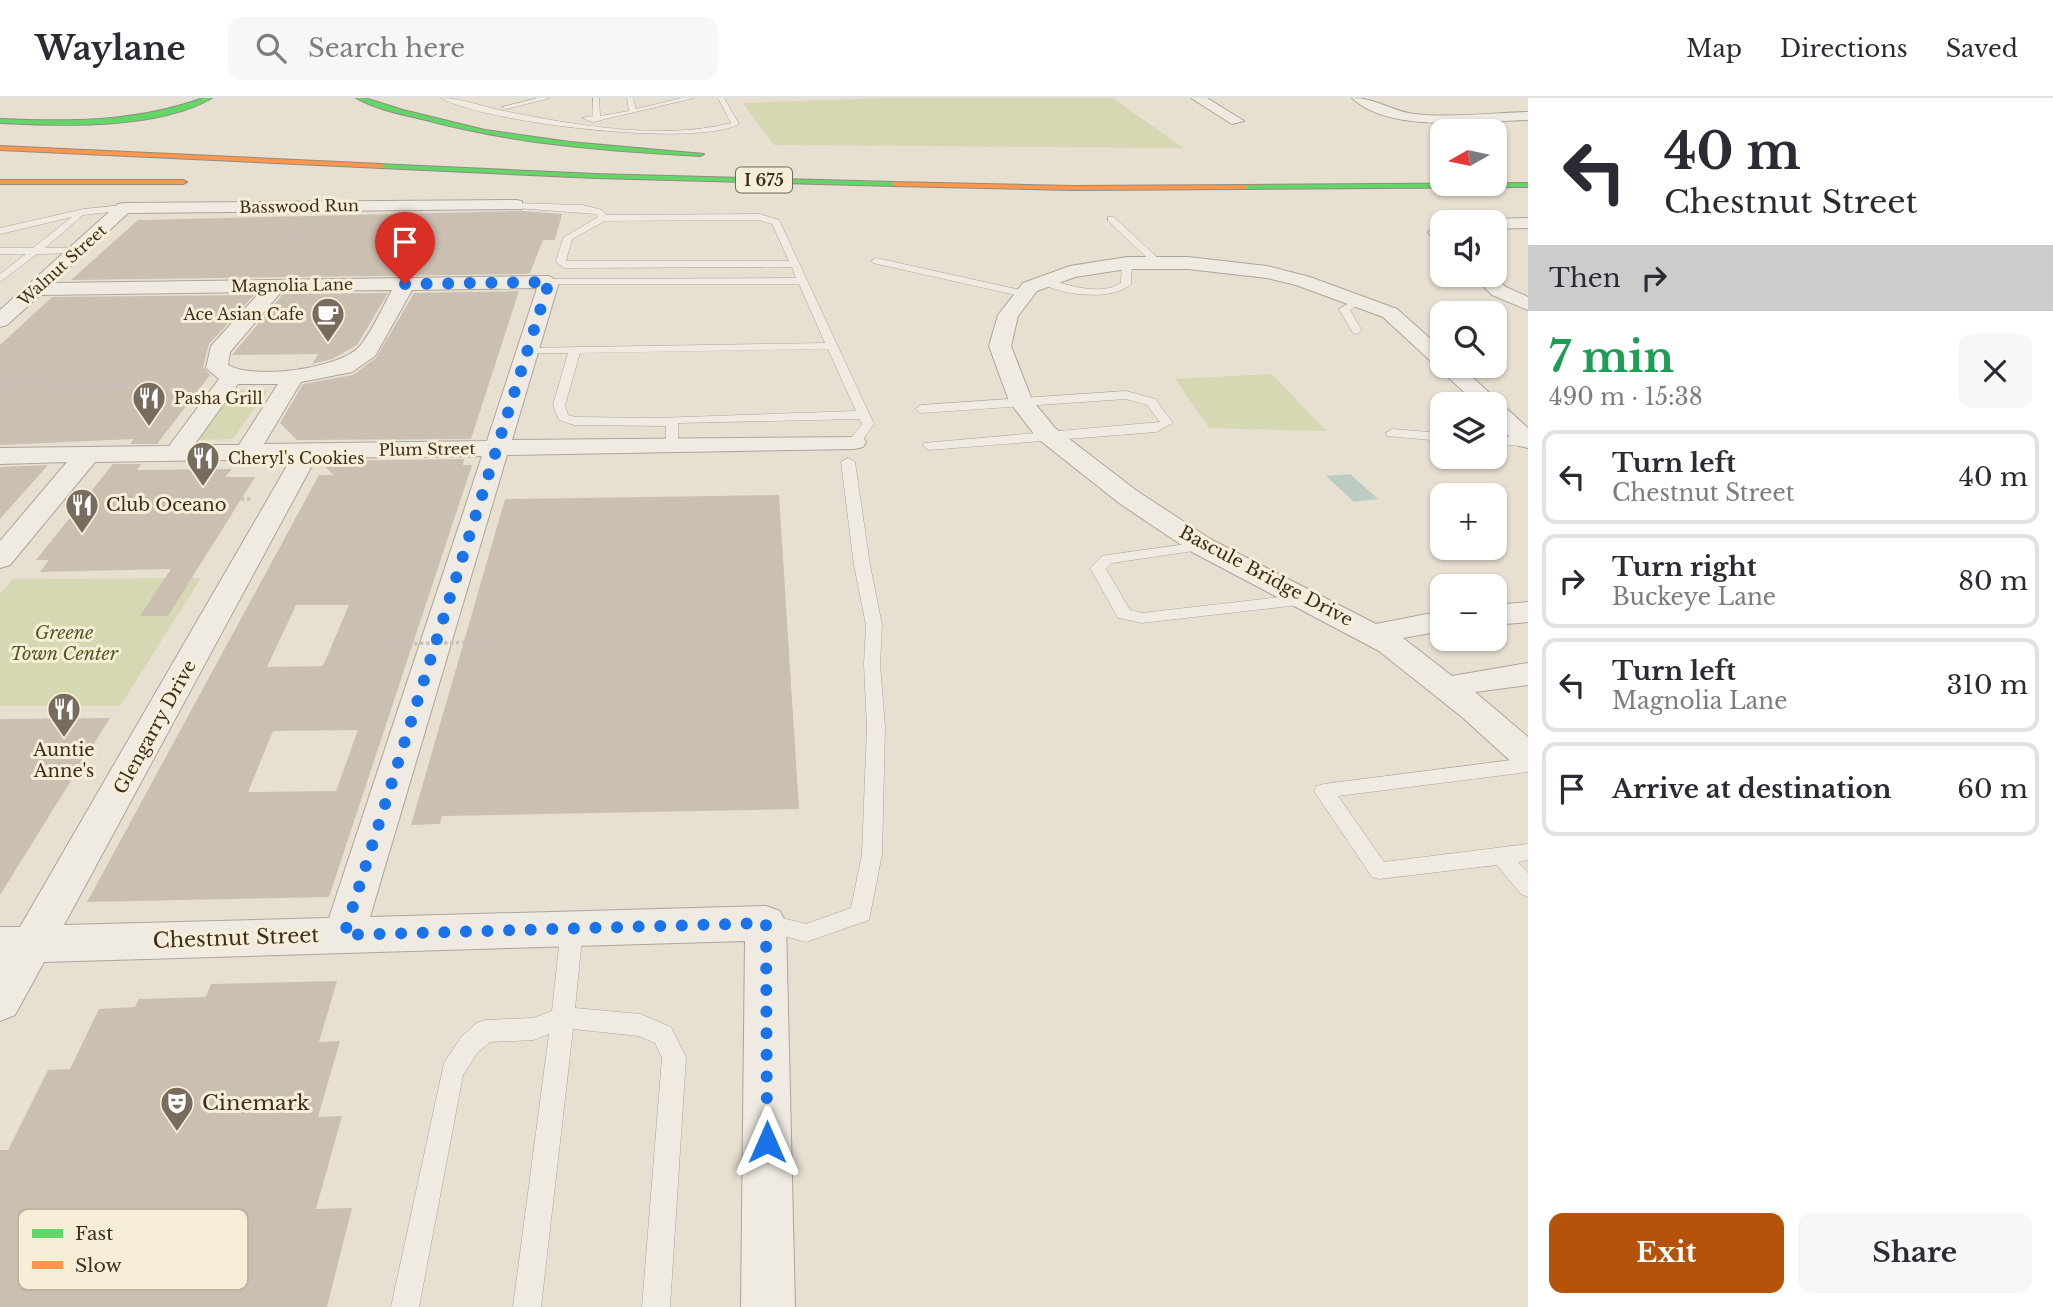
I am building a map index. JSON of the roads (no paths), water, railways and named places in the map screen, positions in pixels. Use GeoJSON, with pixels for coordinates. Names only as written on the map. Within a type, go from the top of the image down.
{"type":"FeatureCollection","features":[{"type":"Feature","properties":{"kind":"highway"},"geometry":{"type":"LineString","coordinates":[[0,121],[44,124],[120,120],[175,110],[209,98]]}},
{"type":"Feature","properties":{"kind":"highway"},"geometry":{"type":"LineString","coordinates":[[359,98],[410,117],[482,135],[561,145],[710,157],[514,154]]}},
{"type":"Feature","properties":{"kind":"highway"},"geometry":{"type":"LineString","coordinates":[[0,129],[130,137]]}},
{"type":"Feature","properties":{"kind":"highway","name":"I 675"},"geometry":{"type":"LineString","coordinates":[[0,148],[595,176],[1073,188],[1528,185]]}},
{"type":"Feature","properties":{"kind":"highway"},"geometry":{"type":"LineString","coordinates":[[347,181],[1073,188]]}},
{"type":"Feature","properties":{"kind":"highway"},"geometry":{"type":"LineString","coordinates":[[0,182],[200,182],[0,189]]}},
{"type":"Feature","properties":{"kind":"street"},"geometry":{"type":"LineString","coordinates":[[1198,98],[1237,121]]}},
{"type":"Feature","properties":{"kind":"street"},"geometry":{"type":"LineString","coordinates":[[1359,98],[1406,117],[1528,116]]}},
{"type":"Feature","properties":{"kind":"street","name":"Basswood Run"},"geometry":{"type":"LineString","coordinates":[[124,208],[516,205]]}},
{"type":"Feature","properties":{"kind":"street","name":"Walnut Street"},"geometry":{"type":"LineString","coordinates":[[0,321],[124,208]]}},
{"type":"Feature","properties":{"kind":"street"},"geometry":{"type":"LineString","coordinates":[[1507,224],[1528,223]]}},
{"type":"Feature","properties":{"kind":"street"},"geometry":{"type":"LineString","coordinates":[[1034,288],[1070,271],[1126,263],[1188,263],[1267,272],[1303,281],[1390,313],[1430,350]]}},
{"type":"Feature","properties":{"kind":"street"},"geometry":{"type":"LineString","coordinates":[[344,935],[549,282]]}},
{"type":"Feature","properties":{"kind":"street","name":"Magnolia Lane"},"geometry":{"type":"LineString","coordinates":[[35,289],[549,282]]}},
{"type":"Feature","properties":{"kind":"street"},"geometry":{"type":"LineString","coordinates":[[176,453],[229,380],[293,377],[344,367],[367,351],[405,284]]}},
{"type":"Feature","properties":{"kind":"street"},"geometry":{"type":"LineString","coordinates":[[229,380],[217,368],[219,351],[277,285]]}},
{"type":"Feature","properties":{"kind":"street"},"geometry":{"type":"LineString","coordinates":[[1495,287],[1528,304]]}},
{"type":"Feature","properties":{"kind":"street","name":"Bascule Bridge Drive"},"geometry":{"type":"LineString","coordinates":[[1034,288],[1008,315],[1000,346],[1022,403],[1050,437],[1128,497],[1202,546],[1375,634],[1447,688],[1528,757]]}},
{"type":"Feature","properties":{"kind":"street"},"geometry":{"type":"LineString","coordinates":[[247,452],[293,377]]}},
{"type":"Feature","properties":{"kind":"street"},"geometry":{"type":"LineString","coordinates":[[1461,378],[1476,392]]}},
{"type":"Feature","properties":{"kind":"street"},"geometry":{"type":"LineString","coordinates":[[1507,422],[1528,442]]}},
{"type":"Feature","properties":{"kind":"street","name":"Plum Street"},"geometry":{"type":"LineString","coordinates":[[0,456],[671,445],[851,452]]}},
{"type":"Feature","properties":{"kind":"street","name":"Glengarry Drive"},"geometry":{"type":"LineString","coordinates":[[0,1001],[17,944],[308,451]]}},
{"type":"Feature","properties":{"kind":"street"},"geometry":{"type":"LineString","coordinates":[[0,559],[88,454]]}},
{"type":"Feature","properties":{"kind":"street"},"geometry":{"type":"LineString","coordinates":[[1507,614],[1528,612]]}},
{"type":"Feature","properties":{"kind":"street"},"geometry":{"type":"LineString","coordinates":[[1375,634],[1430,623]]}},
{"type":"Feature","properties":{"kind":"street"},"geometry":{"type":"LineString","coordinates":[[1447,688],[1528,674]]}},
{"type":"Feature","properties":{"kind":"street"},"geometry":{"type":"LineString","coordinates":[[766,923],[768,1307]]}},
{"type":"Feature","properties":{"kind":"street","name":"Chestnut Street"},"geometry":{"type":"LineString","coordinates":[[17,944],[766,923]]}},
{"type":"Feature","properties":{"kind":"lane"},"geometry":{"type":"LineString","coordinates":[[476,98],[506,107],[597,119]]}},
{"type":"Feature","properties":{"kind":"lane"},"geometry":{"type":"LineString","coordinates":[[506,107],[547,98]]}},
{"type":"Feature","properties":{"kind":"lane"},"geometry":{"type":"LineString","coordinates":[[596,98],[597,119]]}},
{"type":"Feature","properties":{"kind":"lane"},"geometry":{"type":"LineString","coordinates":[[630,98],[634,112]]}},
{"type":"Feature","properties":{"kind":"lane"},"geometry":{"type":"LineString","coordinates":[[574,125],[691,98]]}},
{"type":"Feature","properties":{"kind":"lane"},"geometry":{"type":"LineString","coordinates":[[444,100],[471,113],[524,122],[708,132],[735,124],[721,98]]}},
{"type":"Feature","properties":{"kind":"lane"},"geometry":{"type":"LineString","coordinates":[[516,205],[582,208],[598,212],[603,218]]}},
{"type":"Feature","properties":{"kind":"lane"},"geometry":{"type":"LineString","coordinates":[[0,231],[84,212],[124,208]]}},
{"type":"Feature","properties":{"kind":"lane"},"geometry":{"type":"LineString","coordinates":[[0,279],[84,212]]}},
{"type":"Feature","properties":{"kind":"lane"},"geometry":{"type":"LineString","coordinates":[[766,923],[806,933],[861,914],[872,854],[876,727],[872,664],[874,625],[862,565],[851,452],[868,425],[776,222],[769,218],[603,218],[568,238],[561,262],[567,266],[795,264]]}},
{"type":"Feature","properties":{"kind":"lane"},"geometry":{"type":"LineString","coordinates":[[1111,219],[1158,263]]}},
{"type":"Feature","properties":{"kind":"lane"},"geometry":{"type":"LineString","coordinates":[[0,251],[77,251]]}},
{"type":"Feature","properties":{"kind":"lane"},"geometry":{"type":"LineString","coordinates":[[876,261],[1034,288]]}},
{"type":"Feature","properties":{"kind":"lane"},"geometry":{"type":"LineString","coordinates":[[591,282],[596,266]]}},
{"type":"Feature","properties":{"kind":"lane"},"geometry":{"type":"LineString","coordinates":[[549,282],[803,281]]}},
{"type":"Feature","properties":{"kind":"lane"},"geometry":{"type":"LineString","coordinates":[[1357,331],[1343,309],[1358,302]]}},
{"type":"Feature","properties":{"kind":"lane"},"geometry":{"type":"LineString","coordinates":[[528,350],[832,346]]}},
{"type":"Feature","properties":{"kind":"lane"},"geometry":{"type":"LineString","coordinates":[[575,349],[559,405],[563,417],[574,421],[863,415]]}},
{"type":"Feature","properties":{"kind":"lane"},"geometry":{"type":"LineString","coordinates":[[921,410],[1133,396],[1151,402],[1167,423],[1156,428],[929,446]]}},
{"type":"Feature","properties":{"kind":"lane"},"geometry":{"type":"LineString","coordinates":[[662,420],[672,422],[671,445]]}},
{"type":"Feature","properties":{"kind":"lane"},"geometry":{"type":"LineString","coordinates":[[1392,433],[1430,436]]}},
{"type":"Feature","properties":{"kind":"lane"},"geometry":{"type":"LineString","coordinates":[[1507,441],[1528,442]]}},
{"type":"Feature","properties":{"kind":"lane"},"geometry":{"type":"LineString","coordinates":[[1202,546],[1107,559],[1098,568],[1124,614],[1142,618],[1307,599]]}},
{"type":"Feature","properties":{"kind":"lane"},"geometry":{"type":"LineString","coordinates":[[1528,765],[1324,791],[1380,871],[1528,852]]}},
{"type":"Feature","properties":{"kind":"lane"},"geometry":{"type":"LineString","coordinates":[[1502,856],[1528,888]]}},
{"type":"Feature","properties":{"kind":"lane"},"geometry":{"type":"LineString","coordinates":[[527,1307],[572,928]]}},
{"type":"Feature","properties":{"kind":"lane"},"geometry":{"type":"LineString","coordinates":[[405,1307],[452,1071],[468,1045],[485,1031],[534,1029],[563,1017],[640,1025],[663,1035],[674,1057],[656,1307]]}},
{"type":"Feature","properties":{"kind":"place","name":"Ace Asian Cafe"},"geometry":{"type":"Point","coordinates":[328,344]}},
{"type":"Feature","properties":{"kind":"place","name":"Pasha Grill"},"geometry":{"type":"Point","coordinates":[149,428]}},
{"type":"Feature","properties":{"kind":"place","name":"Cheryl's Cookies"},"geometry":{"type":"Point","coordinates":[203,488]}},
{"type":"Feature","properties":{"kind":"place","name":"Club Oceano"},"geometry":{"type":"Point","coordinates":[82,535]}},
{"type":"Feature","properties":{"kind":"place","name":"Auntie Anne's"},"geometry":{"type":"Point","coordinates":[64,739]}},
{"type":"Feature","properties":{"kind":"place","name":"Cinemark"},"geometry":{"type":"Point","coordinates":[177,1133]}},
{"type":"Feature","properties":{"kind":"park label","name":"Greene Town Center"},"geometry":{"type":"Point","coordinates":[64,643]}}]}
